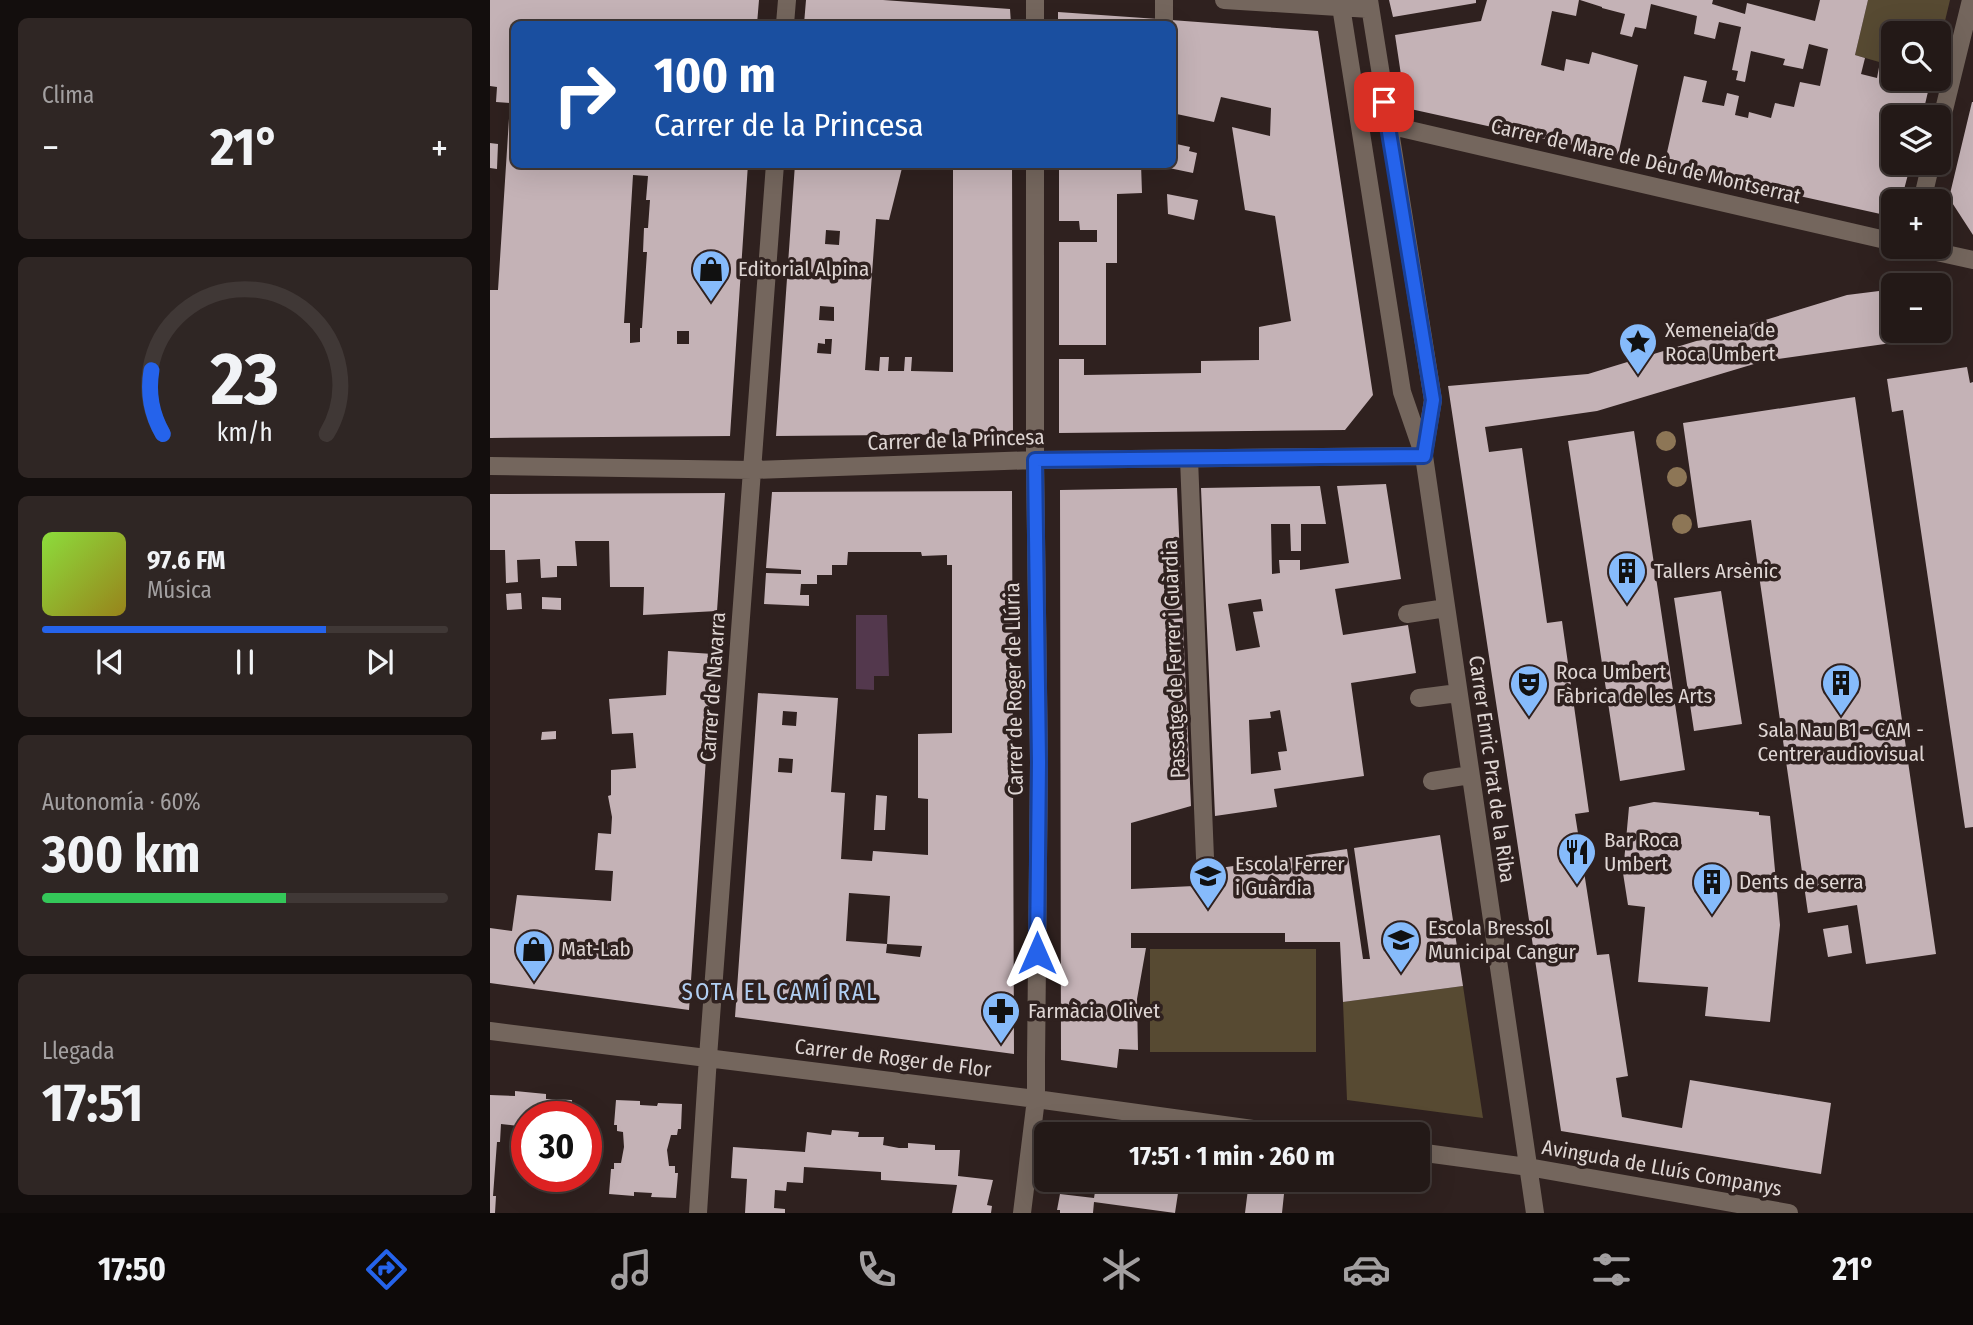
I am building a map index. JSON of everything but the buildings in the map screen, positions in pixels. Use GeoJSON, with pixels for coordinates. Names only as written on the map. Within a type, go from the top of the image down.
{"type":"FeatureCollection","features":[{"type":"Feature","properties":{"kind":"street"},"geometry":{"type":"LineString","coordinates":[[785,21],[787,0]]}},
{"type":"Feature","properties":{"kind":"street"},"geometry":{"type":"LineString","coordinates":[[1035,0],[1035,21]]}},
{"type":"Feature","properties":{"kind":"street"},"geometry":{"type":"LineString","coordinates":[[1164,0],[1164,21]]}},
{"type":"Feature","properties":{"kind":"street"},"geometry":{"type":"LineString","coordinates":[[1224,0],[1369,5]]}},
{"type":"Feature","properties":{"kind":"street"},"geometry":{"type":"LineString","coordinates":[[1945,105],[1971,0]]}},
{"type":"Feature","properties":{"kind":"street","name":"Carrer Enric Prat de la Riba"},"geometry":{"type":"LineString","coordinates":[[1340,4],[1402,392],[1424,456],[1535,1213]]}},
{"type":"Feature","properties":{"kind":"street","name":"Carrer Enric Prat de la Riba"},"geometry":{"type":"LineString","coordinates":[[1369,5],[1433,400],[1424,456]]}},
{"type":"Feature","properties":{"kind":"street","name":"Carrer de Mare de Déu de Montserrat"},"geometry":{"type":"LineString","coordinates":[[1388,125],[1881,239]]}},
{"type":"Feature","properties":{"kind":"street","name":"Carrer de Navarra"},"geometry":{"type":"LineString","coordinates":[[698,1213],[775,168]]}},
{"type":"Feature","properties":{"kind":"street","name":"Carrer de Roger de Llúria"},"geometry":{"type":"LineString","coordinates":[[1022,1213],[1036,1099],[1039,762],[1035,168]]}},
{"type":"Feature","properties":{"kind":"street"},"geometry":{"type":"LineString","coordinates":[[1951,255],[1973,260]]}},
{"type":"Feature","properties":{"kind":"street","name":"Carrer de la Princesa"},"geometry":{"type":"LineString","coordinates":[[490,466],[752,470],[1035,460],[1424,456]]}},
{"type":"Feature","properties":{"kind":"street","name":"Passatge de Ferrer i Guàrdia"},"geometry":{"type":"LineString","coordinates":[[1189,459],[1205,858]]}},
{"type":"Feature","properties":{"kind":"street"},"geometry":{"type":"LineString","coordinates":[[1406,614],[1446,608]]}},
{"type":"Feature","properties":{"kind":"street"},"geometry":{"type":"LineString","coordinates":[[1419,698],[1458,692]]}},
{"type":"Feature","properties":{"kind":"street"},"geometry":{"type":"LineString","coordinates":[[1432,781],[1470,775]]}},
{"type":"Feature","properties":{"kind":"street","name":"Carrer de Roger de Flor"},"geometry":{"type":"LineString","coordinates":[[490,1031],[1202,1122]]}},
{"type":"Feature","properties":{"kind":"street"},"geometry":{"type":"LineString","coordinates":[[1430,1154],[1528,1167]]}},
{"type":"Feature","properties":{"kind":"street","name":"Avinguda de Lluís Companys"},"geometry":{"type":"LineString","coordinates":[[1528,1167],[1789,1213]]}},
{"type":"Feature","properties":{"kind":"shaded area"},"geometry":{"type":"Polygon","coordinates":[[[1868,0],[1950,0],[1945,21],[1881,21],[1881,63],[1855,55],[1868,0]]]}},
{"type":"Feature","properties":{"kind":"shaded area"},"geometry":{"type":"Polygon","coordinates":[[[856,615],[887,615],[889,676],[874,676],[874,690],[856,689],[856,615]]]}},
{"type":"Feature","properties":{"kind":"shaded area"},"geometry":{"type":"Polygon","coordinates":[[[1150,949],[1316,949],[1316,1052],[1150,1052],[1150,949]]]}},
{"type":"Feature","properties":{"kind":"shaded area"},"geometry":{"type":"Polygon","coordinates":[[[1463,986],[1483,1118],[1347,1100],[1343,1002],[1463,986]]]}},
{"type":"Feature","properties":{"kind":"place","name":"Editorial Alpina"},"geometry":{"type":"Point","coordinates":[711,303]}},
{"type":"Feature","properties":{"kind":"place","name":"Xemeneia de Roca Umbert"},"geometry":{"type":"Point","coordinates":[1638,376]}},
{"type":"Feature","properties":{"kind":"place","name":"Tallers Arsènic"},"geometry":{"type":"Point","coordinates":[1627,605]}},
{"type":"Feature","properties":{"kind":"place","name":"Sala Nau B1 - CAM - Centrer audiovisual"},"geometry":{"type":"Point","coordinates":[1841,717]}},
{"type":"Feature","properties":{"kind":"place","name":"Roca Umbert Fàbrica de les Arts"},"geometry":{"type":"Point","coordinates":[1529,718]}},
{"type":"Feature","properties":{"kind":"place","name":"Bar Roca Umbert"},"geometry":{"type":"Point","coordinates":[1577,886]}},
{"type":"Feature","properties":{"kind":"place","name":"Escola Ferrer i Guàrdia"},"geometry":{"type":"Point","coordinates":[1208,910]}},
{"type":"Feature","properties":{"kind":"place","name":"Dents de serra"},"geometry":{"type":"Point","coordinates":[1712,916]}},
{"type":"Feature","properties":{"kind":"place","name":"Escola Bressol Municipal Cangur"},"geometry":{"type":"Point","coordinates":[1401,974]}},
{"type":"Feature","properties":{"kind":"place","name":"Mat-Lab"},"geometry":{"type":"Point","coordinates":[534,983]}},
{"type":"Feature","properties":{"kind":"place","name":"Farmàcia Olivet"},"geometry":{"type":"Point","coordinates":[1001,1045]}},
{"type":"Feature","properties":{"kind":"district","name":"SOTA EL CAMÍ RAL"},"geometry":{"type":"Point","coordinates":[780,992]}},
{"type":"Feature","properties":{"kind":"route"},"geometry":{"type":"LineString","coordinates":[[1037,953],[1039,762],[1035,460],[1424,456],[1433,400],[1384,102]]}}]}
